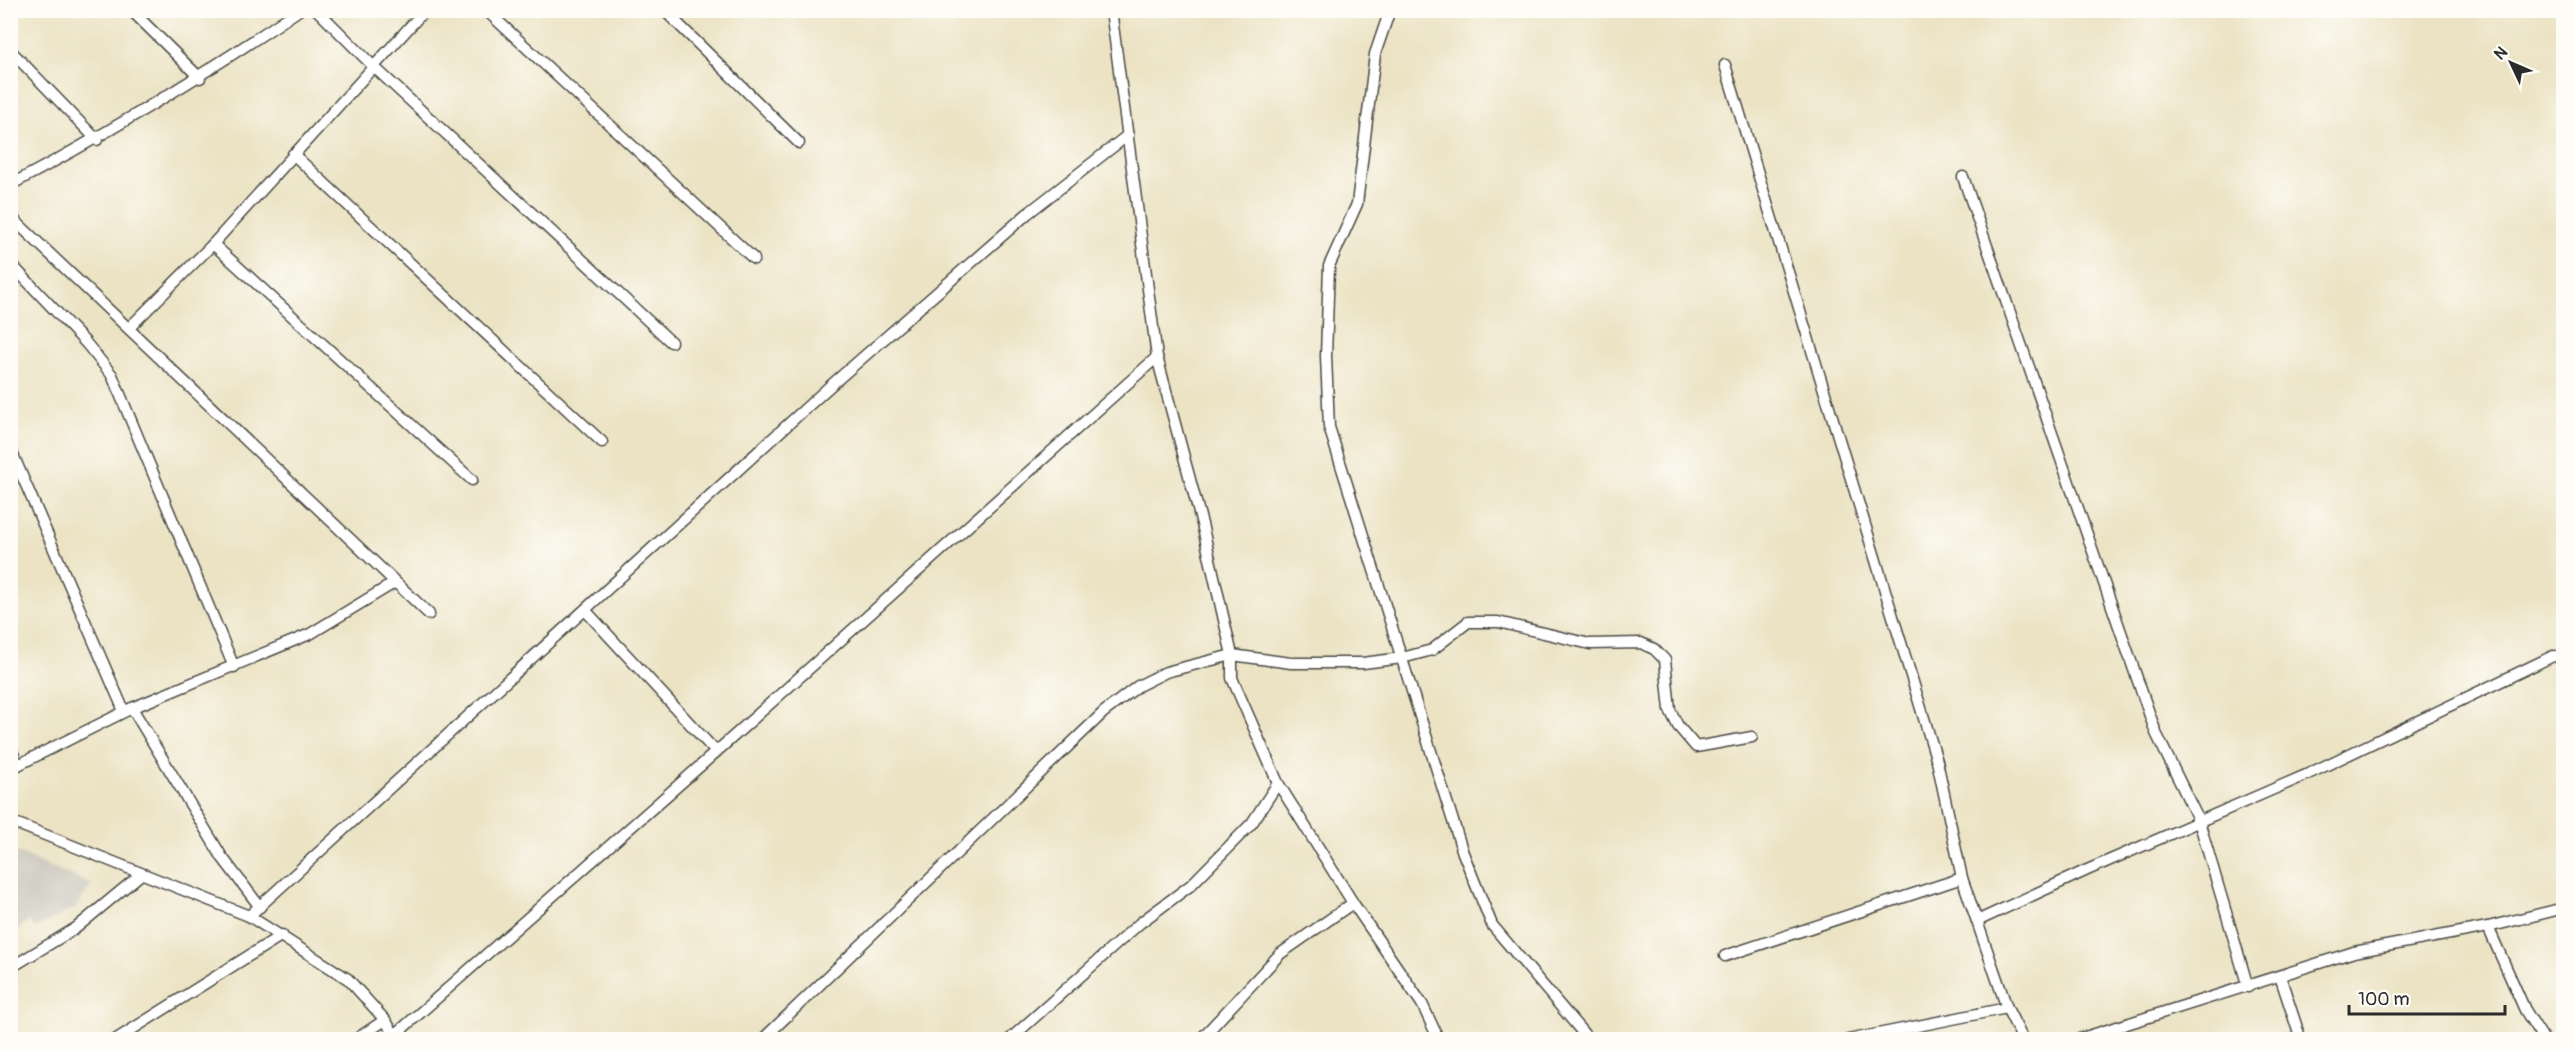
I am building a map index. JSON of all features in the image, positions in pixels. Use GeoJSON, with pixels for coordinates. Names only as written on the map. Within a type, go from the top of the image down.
{"type":"FeatureCollection","features":[{"type":"Feature","properties":{"kind":"street"},"geometry":{"type":"LineString","coordinates":[[131,10],[200,78]]}},
{"type":"Feature","properties":{"kind":"street"},"geometry":{"type":"LineString","coordinates":[[10,185],[97,140],[200,78],[299,10]]}},
{"type":"Feature","properties":{"kind":"street"},"geometry":{"type":"LineString","coordinates":[[317,10],[373,66],[671,342]]}},
{"type":"Feature","properties":{"kind":"street"},"geometry":{"type":"LineString","coordinates":[[129,328],[213,244],[293,153],[425,10]]}},
{"type":"Feature","properties":{"kind":"street"},"geometry":{"type":"LineString","coordinates":[[486,10],[754,259]]}},
{"type":"Feature","properties":{"kind":"street"},"geometry":{"type":"LineString","coordinates":[[664,10],[799,143]]}},
{"type":"Feature","properties":{"kind":"street"},"geometry":{"type":"LineString","coordinates":[[1111,10],[1157,357],[1202,524],[1232,655],[1232,678],[1278,783],[1353,903],[1422,1004],[1439,1040]]}},
{"type":"Feature","properties":{"kind":"street"},"geometry":{"type":"LineString","coordinates":[[1390,10],[1375,54],[1357,204],[1329,266],[1326,356],[1329,428],[1463,853],[1492,925],[1589,1040]]}},
{"type":"Feature","properties":{"kind":"street"},"geometry":{"type":"LineString","coordinates":[[10,50],[97,140]]}},
{"type":"Feature","properties":{"kind":"street"},"geometry":{"type":"LineString","coordinates":[[1725,64],[1936,761],[1962,878],[2007,1008],[2023,1040]]}},
{"type":"Feature","properties":{"kind":"street"},"geometry":{"type":"LineString","coordinates":[[249,916],[829,387],[1027,214],[1128,135]]}},
{"type":"Feature","properties":{"kind":"street"},"geometry":{"type":"LineString","coordinates":[[293,153],[602,442]]}},
{"type":"Feature","properties":{"kind":"street"},"geometry":{"type":"LineString","coordinates":[[1963,177],[2156,733],[2199,821],[2248,987]]}},
{"type":"Feature","properties":{"kind":"street"},"geometry":{"type":"LineString","coordinates":[[10,216],[394,584],[429,614]]}},
{"type":"Feature","properties":{"kind":"street"},"geometry":{"type":"LineString","coordinates":[[213,244],[472,480]]}},
{"type":"Feature","properties":{"kind":"street"},"geometry":{"type":"LineString","coordinates":[[10,264],[86,343],[112,375],[234,667]]}},
{"type":"Feature","properties":{"kind":"street"},"geometry":{"type":"LineString","coordinates":[[10,821],[140,875],[249,916],[348,979],[386,1020],[396,1037],[1157,357]]}},
{"type":"Feature","properties":{"kind":"street"},"geometry":{"type":"LineString","coordinates":[[10,448],[128,710],[222,857],[260,907]]}},
{"type":"Feature","properties":{"kind":"street"},"geometry":{"type":"LineString","coordinates":[[10,747],[14,767],[128,710],[309,634],[394,584]]}},
{"type":"Feature","properties":{"kind":"street"},"geometry":{"type":"LineString","coordinates":[[586,611],[717,752]]}},
{"type":"Feature","properties":{"kind":"street"},"geometry":{"type":"LineString","coordinates":[[762,1040],[1104,712],[1138,686],[1166,672],[1232,655],[1291,663],[1363,663],[1402,658],[1432,650],[1468,622],[1498,622],[1590,644],[1641,642],[1654,649],[1665,660],[1670,710],[1678,726],[1696,747],[1752,737]]}},
{"type":"Feature","properties":{"kind":"street"},"geometry":{"type":"LineString","coordinates":[[1977,921],[2306,775],[2553,656],[2564,657]]}},
{"type":"Feature","properties":{"kind":"street"},"geometry":{"type":"LineString","coordinates":[[1009,1040],[1140,923],[1191,885],[1252,823],[1278,783]]}},
{"type":"Feature","properties":{"kind":"street"},"geometry":{"type":"LineString","coordinates":[[10,968],[76,928],[140,875]]}},
{"type":"Feature","properties":{"kind":"street"},"geometry":{"type":"LineString","coordinates":[[1725,956],[1962,878]]}},
{"type":"Feature","properties":{"kind":"street"},"geometry":{"type":"LineString","coordinates":[[1200,1040],[1280,954],[1353,903]]}},
{"type":"Feature","properties":{"kind":"street"},"geometry":{"type":"LineString","coordinates":[[2076,1040],[2354,952],[2488,927],[2564,908]]}},
{"type":"Feature","properties":{"kind":"street"},"geometry":{"type":"LineString","coordinates":[[2488,927],[2525,1010],[2544,1040]]}},
{"type":"Feature","properties":{"kind":"street"},"geometry":{"type":"LineString","coordinates":[[115,1040],[282,935]]}},
{"type":"Feature","properties":{"kind":"street"},"geometry":{"type":"LineString","coordinates":[[2280,976],[2301,1040]]}},
{"type":"Feature","properties":{"kind":"street"},"geometry":{"type":"LineString","coordinates":[[1848,1040],[2007,1008]]}},
{"type":"Feature","properties":{"kind":"street"},"geometry":{"type":"LineString","coordinates":[[355,1040],[386,1020]]}},
{"type":"Feature","properties":{"kind":"shaded area"},"geometry":{"type":"Polygon","coordinates":[[[11,850],[92,884],[75,908],[35,928],[29,921],[11,933],[11,850]]]}}]}
